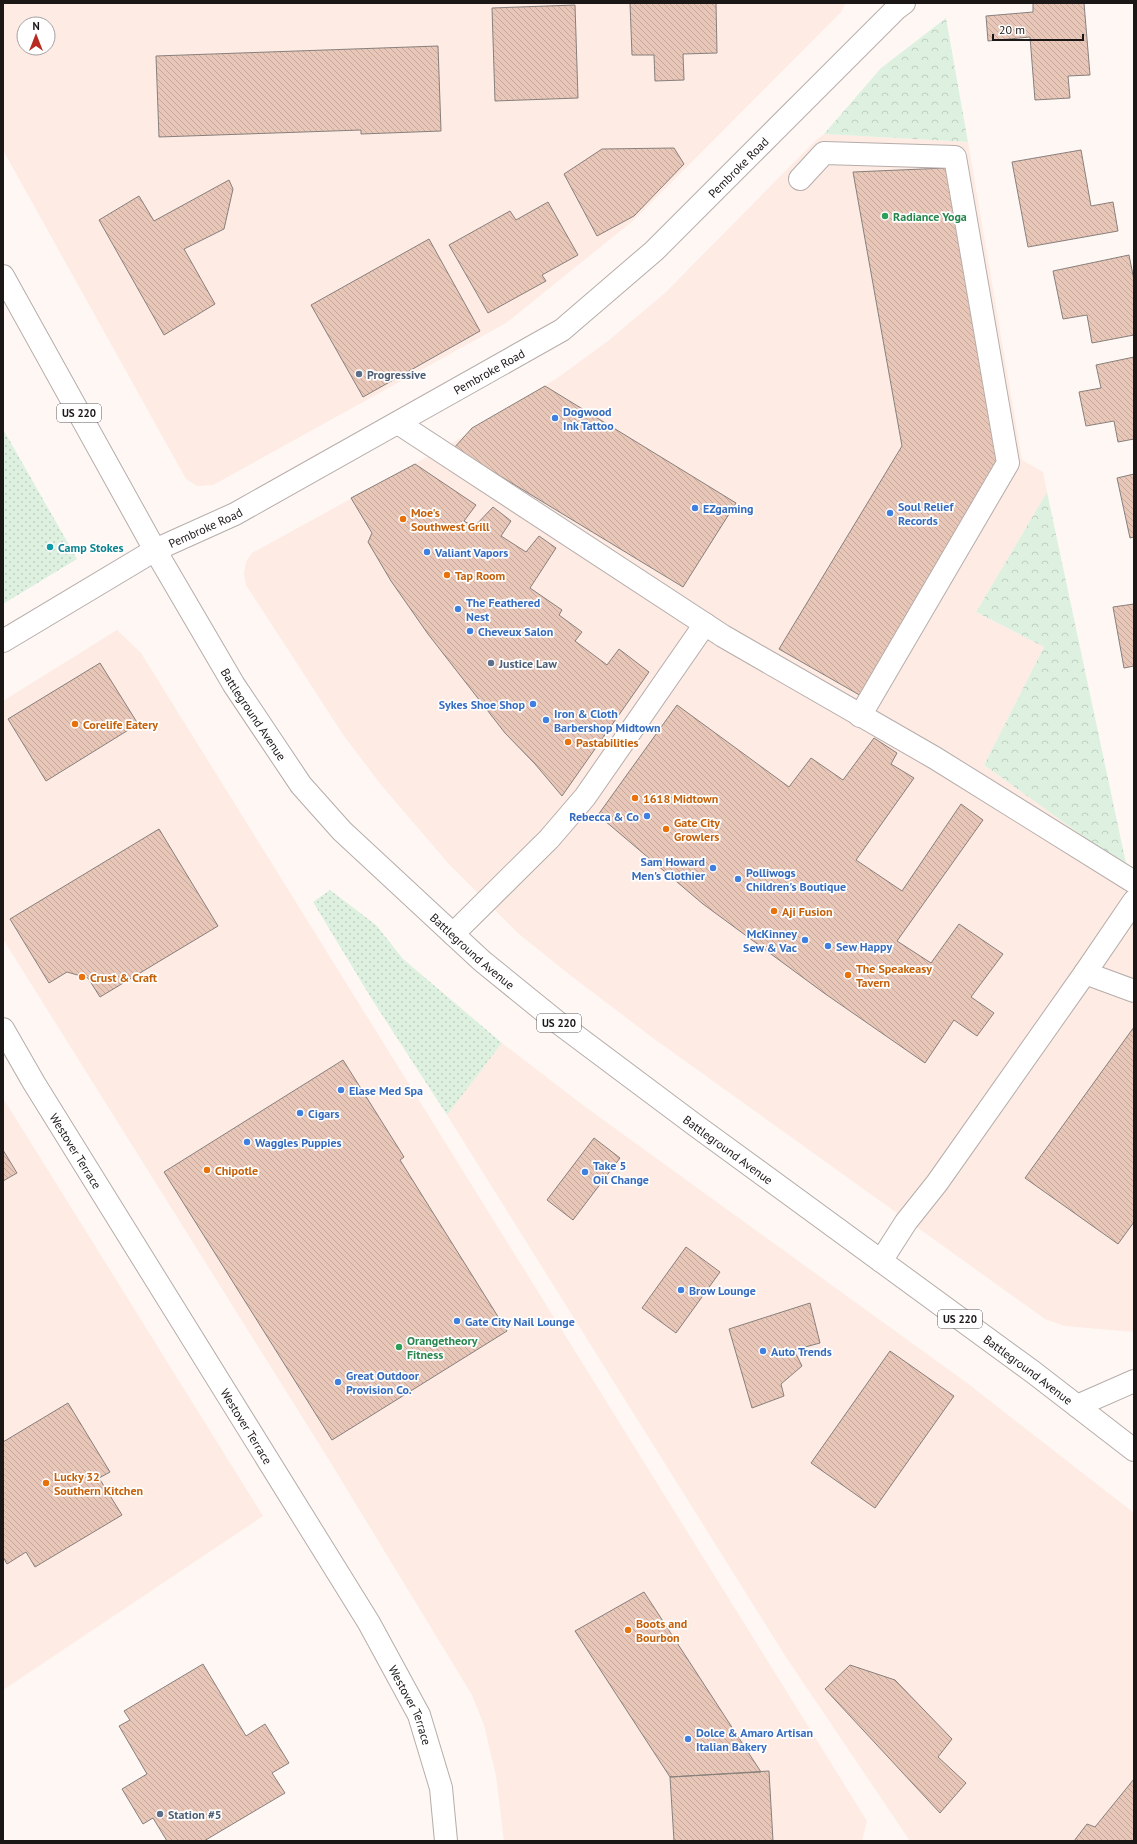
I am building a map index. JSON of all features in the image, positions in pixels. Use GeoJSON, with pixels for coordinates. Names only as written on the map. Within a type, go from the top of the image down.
{"type":"FeatureCollection","features":[{"type":"Feature","properties":{"kind":"main road","name":"Pembroke Road"},"geometry":{"type":"LineString","coordinates":[[3,642],[155,550],[235,514],[398,424],[562,330],[654,251],[897,5]]}},
{"type":"Feature","properties":{"kind":"main road"},"geometry":{"type":"LineString","coordinates":[[800,179],[824,153],[955,157],[1008,463],[860,716]]}},
{"type":"Feature","properties":{"kind":"main road","name":"Battleground Avenue"},"geometry":{"type":"LineString","coordinates":[[3,276],[155,550],[234,685],[301,784],[342,831],[482,961],[561,1025],[1077,1406],[1134,1450]]}},
{"type":"Feature","properties":{"kind":"main road"},"geometry":{"type":"LineString","coordinates":[[398,424],[706,624],[860,716],[935,758],[1134,882]]}},
{"type":"Feature","properties":{"kind":"main road"},"geometry":{"type":"LineString","coordinates":[[453,934],[549,839],[586,797],[706,624]]}},
{"type":"Feature","properties":{"kind":"main road"},"geometry":{"type":"LineString","coordinates":[[881,1261],[906,1222],[937,1183],[1134,901]]}},
{"type":"Feature","properties":{"kind":"main road"},"geometry":{"type":"LineString","coordinates":[[1085,973],[1134,991]]}},
{"type":"Feature","properties":{"kind":"main road","name":"Westover Terrace"},"geometry":{"type":"LineString","coordinates":[[3,1029],[34,1083],[365,1616],[419,1715],[441,1788],[446,1841]]}},
{"type":"Feature","properties":{"kind":"main road"},"geometry":{"type":"LineString","coordinates":[[1077,1406],[1134,1381]]}},
{"type":"Feature","properties":{"kind":"shaded area"},"geometry":{"type":"Polygon","coordinates":[[[3,3],[845,3],[842,11],[634,220],[506,323],[213,485],[197,486],[186,479],[3,150],[3,3]]]}},
{"type":"Feature","properties":{"kind":"shaded area"},"geometry":{"type":"Polygon","coordinates":[[[824,134],[968,142],[1022,460],[1043,472],[1047,492],[976,612],[1044,647],[984,765],[1127,868],[1134,869],[1134,1332],[1065,1326],[1045,1319],[653,1038],[519,934],[448,863],[382,786],[344,736],[246,585],[244,573],[246,562],[252,553],[449,445],[556,379],[608,341],[665,293],[815,141],[824,134]]]}},
{"type":"Feature","properties":{"kind":"shaded area"},"geometry":{"type":"Polygon","coordinates":[[[117,630],[141,653],[867,1821],[862,1841],[504,1841],[496,1776],[484,1725],[472,1695],[326,1455],[3,939],[3,701],[117,630]]]}},
{"type":"Feature","properties":{"kind":"shaded area"},"geometry":{"type":"Polygon","coordinates":[[[502,1043],[584,1106],[967,1383],[1134,1513],[1134,1841],[910,1841],[784,1654],[447,1115],[502,1043]]]}},
{"type":"Feature","properties":{"kind":"shaded area"},"geometry":{"type":"Polygon","coordinates":[[[3,1098],[263,1516],[3,1690],[3,1098]]]}},
{"type":"Feature","properties":{"kind":"green space"},"geometry":{"type":"Polygon","coordinates":[[[946,18],[968,142],[824,134],[881,68],[946,18]]]}},
{"type":"Feature","properties":{"kind":"green space"},"geometry":{"type":"Polygon","coordinates":[[[3,429],[77,559],[3,604],[3,429]]]}},
{"type":"Feature","properties":{"kind":"green space"},"geometry":{"type":"Polygon","coordinates":[[[1047,492],[1127,868],[984,765],[1044,647],[976,612],[1047,492]]]}},
{"type":"Feature","properties":{"kind":"green space"},"geometry":{"type":"Polygon","coordinates":[[[330,890],[376,925],[403,959],[502,1043],[447,1115],[373,1001],[313,902],[330,890]]]}},
{"type":"Feature","properties":{"kind":"building"},"geometry":{"type":"Polygon","coordinates":[[[630,3],[716,3],[717,53],[683,54],[684,80],[655,81],[654,55],[632,55],[630,3]]]}},
{"type":"Feature","properties":{"kind":"building"},"geometry":{"type":"Polygon","coordinates":[[[1033,3],[1084,3],[1090,75],[1068,76],[1070,98],[1035,100],[1030,37],[988,41],[986,16],[1033,12],[1033,3]]]}},
{"type":"Feature","properties":{"kind":"building"},"geometry":{"type":"Polygon","coordinates":[[[575,5],[578,98],[495,101],[492,8],[575,5]]]}},
{"type":"Feature","properties":{"kind":"building"},"geometry":{"type":"Polygon","coordinates":[[[438,46],[441,131],[361,134],[361,130],[159,137],[156,56],[438,46]]]}},
{"type":"Feature","properties":{"kind":"building"},"geometry":{"type":"Polygon","coordinates":[[[674,148],[684,164],[634,216],[597,236],[564,174],[602,149],[674,148]]]}},
{"type":"Feature","properties":{"kind":"building"},"geometry":{"type":"Polygon","coordinates":[[[1081,150],[1091,206],[1113,202],[1118,231],[1028,247],[1012,162],[1081,150]]]}},
{"type":"Feature","properties":{"kind":"building"},"geometry":{"type":"Polygon","coordinates":[[[946,168],[999,461],[863,697],[779,649],[902,446],[853,172],[946,168]]]}},
{"type":"Feature","properties":{"kind":"building"},"geometry":{"type":"Polygon","coordinates":[[[229,180],[233,189],[224,229],[184,249],[215,304],[164,335],[99,220],[139,196],[154,221],[229,180]]]}},
{"type":"Feature","properties":{"kind":"building"},"geometry":{"type":"Polygon","coordinates":[[[548,202],[578,255],[542,275],[546,281],[488,313],[449,245],[510,211],[516,220],[548,202]]]}},
{"type":"Feature","properties":{"kind":"building"},"geometry":{"type":"Polygon","coordinates":[[[429,239],[480,331],[363,397],[311,305],[429,239]]]}},
{"type":"Feature","properties":{"kind":"building"},"geometry":{"type":"Polygon","coordinates":[[[1129,255],[1134,280],[1134,335],[1092,343],[1087,315],[1063,319],[1053,271],[1129,255]]]}},
{"type":"Feature","properties":{"kind":"building"},"geometry":{"type":"Polygon","coordinates":[[[1134,357],[1134,439],[1118,442],[1114,421],[1086,426],[1079,392],[1101,388],[1096,365],[1134,357]]]}},
{"type":"Feature","properties":{"kind":"building"},"geometry":{"type":"Polygon","coordinates":[[[545,386],[736,503],[683,587],[454,448],[472,428],[545,386]]]}},
{"type":"Feature","properties":{"kind":"building"},"geometry":{"type":"Polygon","coordinates":[[[415,464],[476,505],[464,521],[474,527],[493,507],[511,521],[501,536],[526,552],[539,536],[556,548],[530,588],[562,610],[559,615],[582,632],[575,641],[607,665],[619,649],[649,672],[562,796],[535,764],[505,733],[428,634],[391,581],[368,542],[372,533],[351,498],[415,464]]]}},
{"type":"Feature","properties":{"kind":"building"},"geometry":{"type":"Polygon","coordinates":[[[1134,474],[1134,537],[1130,538],[1117,478],[1134,474]]]}},
{"type":"Feature","properties":{"kind":"building"},"geometry":{"type":"Polygon","coordinates":[[[1134,604],[1134,666],[1124,668],[1113,607],[1134,604]]]}},
{"type":"Feature","properties":{"kind":"building"},"geometry":{"type":"Polygon","coordinates":[[[100,663],[138,724],[46,781],[8,719],[100,663]]]}},
{"type":"Feature","properties":{"kind":"building"},"geometry":{"type":"Polygon","coordinates":[[[677,705],[789,787],[811,758],[843,780],[874,738],[897,753],[891,764],[914,778],[856,860],[902,891],[961,804],[983,820],[897,941],[931,963],[959,924],[1003,954],[971,997],[994,1013],[977,1036],[954,1020],[925,1063],[824,993],[703,904],[598,815],[677,705]]]}},
{"type":"Feature","properties":{"kind":"building"},"geometry":{"type":"Polygon","coordinates":[[[159,829],[218,926],[100,997],[88,978],[67,972],[49,983],[10,919],[159,829]]]}},
{"type":"Feature","properties":{"kind":"building"},"geometry":{"type":"Polygon","coordinates":[[[1134,1027],[1134,1222],[1118,1244],[1025,1178],[1134,1027]]]}},
{"type":"Feature","properties":{"kind":"building"},"geometry":{"type":"Polygon","coordinates":[[[343,1060],[404,1157],[400,1160],[507,1331],[332,1440],[164,1172],[343,1060]]]}},
{"type":"Feature","properties":{"kind":"building"},"geometry":{"type":"Polygon","coordinates":[[[594,1138],[620,1158],[573,1220],[547,1200],[594,1138]]]}},
{"type":"Feature","properties":{"kind":"building"},"geometry":{"type":"Polygon","coordinates":[[[3,1150],[17,1173],[3,1181],[3,1150]]]}},
{"type":"Feature","properties":{"kind":"building"},"geometry":{"type":"Polygon","coordinates":[[[686,1247],[720,1272],[676,1333],[642,1308],[686,1247]]]}},
{"type":"Feature","properties":{"kind":"building"},"geometry":{"type":"Polygon","coordinates":[[[810,1303],[820,1343],[794,1350],[802,1366],[781,1384],[784,1396],[752,1408],[729,1329],[810,1303]]]}},
{"type":"Feature","properties":{"kind":"building"},"geometry":{"type":"Polygon","coordinates":[[[890,1351],[954,1396],[875,1508],[811,1463],[890,1351]]]}},
{"type":"Feature","properties":{"kind":"building"},"geometry":{"type":"Polygon","coordinates":[[[68,1403],[110,1472],[99,1478],[122,1515],[35,1567],[26,1552],[7,1564],[3,1557],[3,1442],[68,1403]]]}},
{"type":"Feature","properties":{"kind":"building"},"geometry":{"type":"Polygon","coordinates":[[[644,1592],[761,1772],[670,1777],[575,1631],[644,1592]]]}},
{"type":"Feature","properties":{"kind":"building"},"geometry":{"type":"Polygon","coordinates":[[[203,1664],[246,1736],[265,1724],[289,1763],[272,1773],[285,1793],[204,1841],[167,1841],[153,1818],[143,1824],[122,1789],[147,1774],[119,1726],[130,1720],[124,1711],[203,1664]]]}},
{"type":"Feature","properties":{"kind":"building"},"geometry":{"type":"Polygon","coordinates":[[[850,1665],[895,1680],[952,1739],[938,1757],[966,1783],[940,1813],[825,1689],[850,1665]]]}},
{"type":"Feature","properties":{"kind":"building"},"geometry":{"type":"Polygon","coordinates":[[[769,1771],[773,1841],[674,1841],[670,1777],[769,1771]]]}},
{"type":"Feature","properties":{"kind":"building"},"geometry":{"type":"Polygon","coordinates":[[[1134,1779],[1134,1841],[1074,1841],[1087,1824],[1095,1827],[1134,1779]]]}},
{"type":"Feature","properties":{"kind":"place","name":"Radiance Yoga"},"geometry":{"type":"Point","coordinates":[885,216]}},
{"type":"Feature","properties":{"kind":"place","name":"Progressive"},"geometry":{"type":"Point","coordinates":[359,374]}},
{"type":"Feature","properties":{"kind":"place","name":"Dogwood Ink Tattoo"},"geometry":{"type":"Point","coordinates":[555,418]}},
{"type":"Feature","properties":{"kind":"place","name":"EZgaming"},"geometry":{"type":"Point","coordinates":[695,508]}},
{"type":"Feature","properties":{"kind":"place","name":"Soul Relief Records"},"geometry":{"type":"Point","coordinates":[890,513]}},
{"type":"Feature","properties":{"kind":"place","name":"Moe's Southwest Grill"},"geometry":{"type":"Point","coordinates":[403,519]}},
{"type":"Feature","properties":{"kind":"place","name":"Camp Stokes"},"geometry":{"type":"Point","coordinates":[50,547]}},
{"type":"Feature","properties":{"kind":"place","name":"Valiant Vapors"},"geometry":{"type":"Point","coordinates":[427,552]}},
{"type":"Feature","properties":{"kind":"place","name":"Tap Room"},"geometry":{"type":"Point","coordinates":[447,575]}},
{"type":"Feature","properties":{"kind":"place","name":"The Feathered Nest"},"geometry":{"type":"Point","coordinates":[458,609]}},
{"type":"Feature","properties":{"kind":"place","name":"Cheveux Salon"},"geometry":{"type":"Point","coordinates":[470,631]}},
{"type":"Feature","properties":{"kind":"place","name":"Justice Law"},"geometry":{"type":"Point","coordinates":[491,663]}},
{"type":"Feature","properties":{"kind":"place","name":"Sykes Shoe Shop"},"geometry":{"type":"Point","coordinates":[533,704]}},
{"type":"Feature","properties":{"kind":"place","name":"Iron & Cloth Barbershop Midtown"},"geometry":{"type":"Point","coordinates":[546,720]}},
{"type":"Feature","properties":{"kind":"place","name":"Corelife Eatery"},"geometry":{"type":"Point","coordinates":[75,724]}},
{"type":"Feature","properties":{"kind":"place","name":"Pastabilities"},"geometry":{"type":"Point","coordinates":[568,742]}},
{"type":"Feature","properties":{"kind":"place","name":"1618 Midtown"},"geometry":{"type":"Point","coordinates":[635,798]}},
{"type":"Feature","properties":{"kind":"place","name":"Rebecca & Co"},"geometry":{"type":"Point","coordinates":[647,816]}},
{"type":"Feature","properties":{"kind":"place","name":"Gate City Growlers"},"geometry":{"type":"Point","coordinates":[666,829]}},
{"type":"Feature","properties":{"kind":"place","name":"Sam Howard Men's Clothier"},"geometry":{"type":"Point","coordinates":[713,868]}},
{"type":"Feature","properties":{"kind":"place","name":"Polliwogs Children's Boutique"},"geometry":{"type":"Point","coordinates":[738,879]}},
{"type":"Feature","properties":{"kind":"place","name":"Aji Fusion"},"geometry":{"type":"Point","coordinates":[774,911]}},
{"type":"Feature","properties":{"kind":"place","name":"McKinney Sew & Vac"},"geometry":{"type":"Point","coordinates":[805,940]}},
{"type":"Feature","properties":{"kind":"place","name":"Sew Happy"},"geometry":{"type":"Point","coordinates":[828,946]}},
{"type":"Feature","properties":{"kind":"place","name":"The Speakeasy Tavern"},"geometry":{"type":"Point","coordinates":[848,975]}},
{"type":"Feature","properties":{"kind":"place","name":"Crust & Craft"},"geometry":{"type":"Point","coordinates":[82,977]}},
{"type":"Feature","properties":{"kind":"place","name":"Elase Med Spa"},"geometry":{"type":"Point","coordinates":[341,1090]}},
{"type":"Feature","properties":{"kind":"place","name":"Cigars"},"geometry":{"type":"Point","coordinates":[300,1113]}},
{"type":"Feature","properties":{"kind":"place","name":"Waggles Puppies"},"geometry":{"type":"Point","coordinates":[247,1142]}},
{"type":"Feature","properties":{"kind":"place","name":"Chipotle"},"geometry":{"type":"Point","coordinates":[207,1170]}},
{"type":"Feature","properties":{"kind":"place","name":"Take 5 Oil Change"},"geometry":{"type":"Point","coordinates":[585,1172]}},
{"type":"Feature","properties":{"kind":"place","name":"Brow Lounge"},"geometry":{"type":"Point","coordinates":[681,1290]}},
{"type":"Feature","properties":{"kind":"place","name":"Gate City Nail Lounge"},"geometry":{"type":"Point","coordinates":[457,1321]}},
{"type":"Feature","properties":{"kind":"place","name":"Orangetheory Fitness"},"geometry":{"type":"Point","coordinates":[399,1347]}},
{"type":"Feature","properties":{"kind":"place","name":"Auto Trends"},"geometry":{"type":"Point","coordinates":[763,1351]}},
{"type":"Feature","properties":{"kind":"place","name":"Great Outdoor Provision Co."},"geometry":{"type":"Point","coordinates":[338,1382]}},
{"type":"Feature","properties":{"kind":"place","name":"Lucky 32 Southern Kitchen"},"geometry":{"type":"Point","coordinates":[46,1483]}},
{"type":"Feature","properties":{"kind":"place","name":"Boots and Bourbon"},"geometry":{"type":"Point","coordinates":[628,1630]}},
{"type":"Feature","properties":{"kind":"place","name":"Dolce & Amaro Artisan Italian Bakery"},"geometry":{"type":"Point","coordinates":[688,1739]}},
{"type":"Feature","properties":{"kind":"place","name":"Station #5"},"geometry":{"type":"Point","coordinates":[160,1814]}}]}
